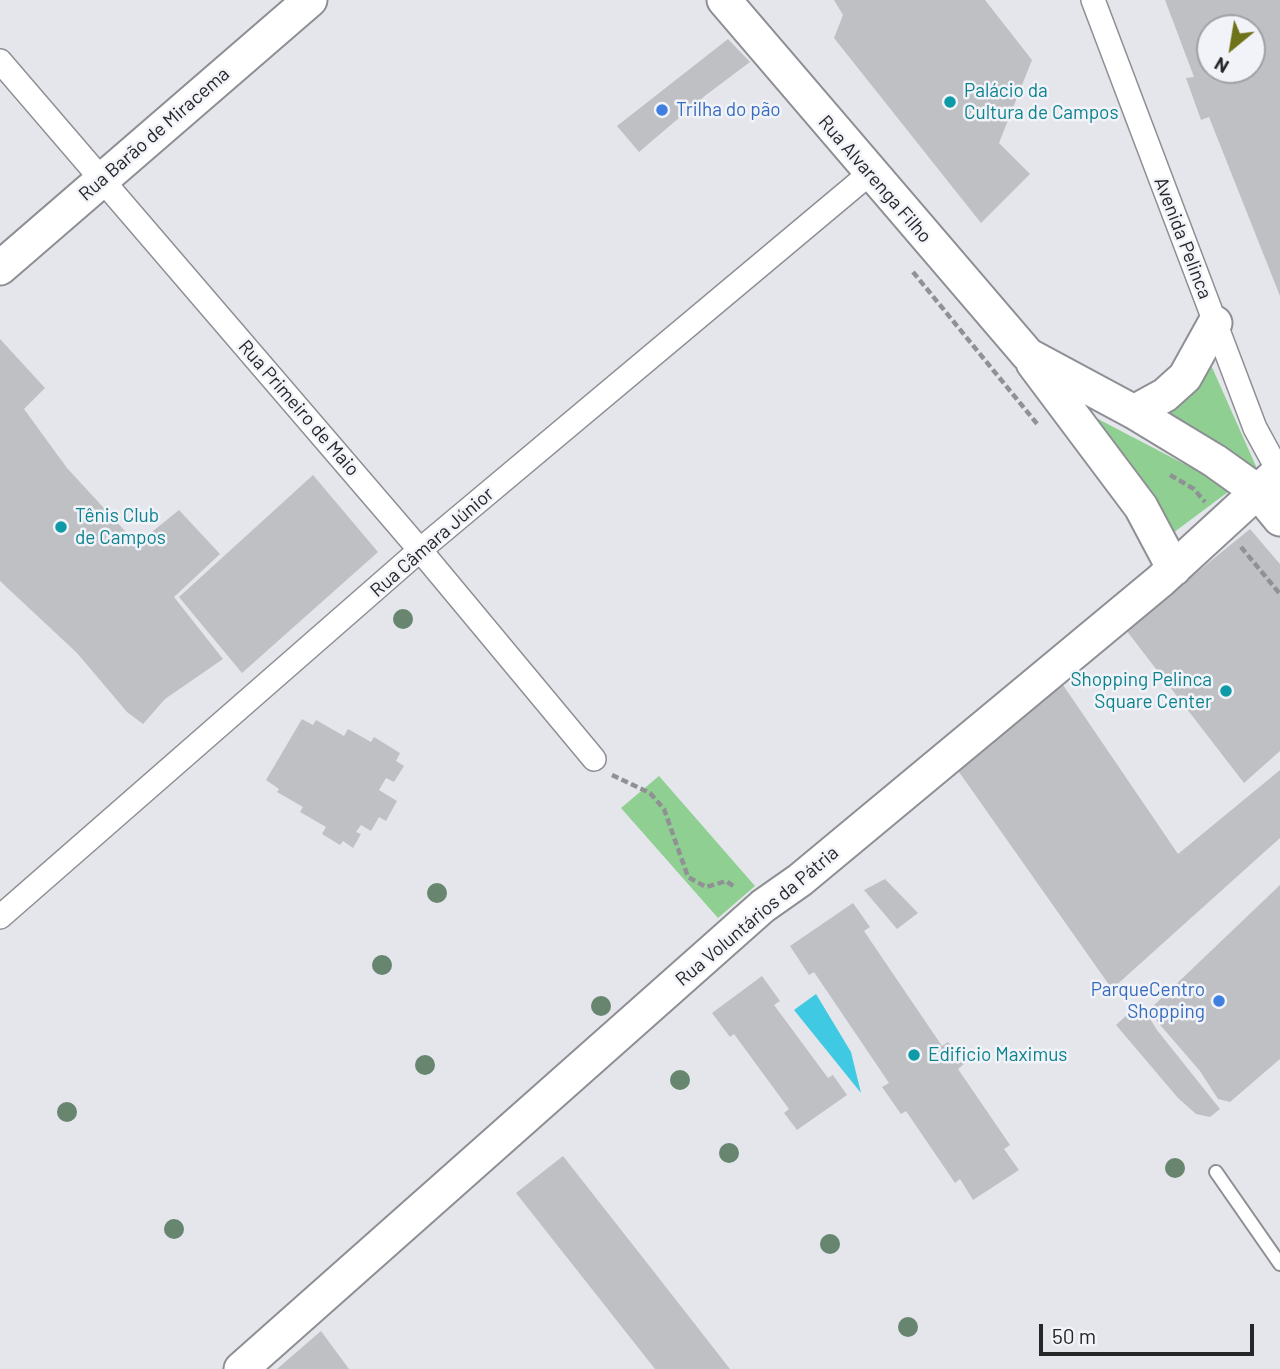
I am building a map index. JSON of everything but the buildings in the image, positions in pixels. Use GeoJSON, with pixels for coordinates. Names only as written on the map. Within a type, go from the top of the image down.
{"type":"FeatureCollection","features":[{"type":"Feature","properties":{"kind":"main road","name":"Rua Barão de Miracema"},"geometry":{"type":"LineString","coordinates":[[0,268],[310,0]]}},
{"type":"Feature","properties":{"kind":"main road","name":"Rua Alvarenga Filho"},"geometry":{"type":"LineString","coordinates":[[724,0],[869,174],[1028,355],[1141,507],[1156,530],[1174,569]]}},
{"type":"Feature","properties":{"kind":"main road"},"geometry":{"type":"LineString","coordinates":[[1134,412],[1165,395],[1185,377],[1215,323]]}},
{"type":"Feature","properties":{"kind":"main road","name":"Rua Alvarenga Filho"},"geometry":{"type":"LineString","coordinates":[[1028,355],[1134,412],[1215,461],[1272,478]]}},
{"type":"Feature","properties":{"kind":"main road","name":"Avenida Pelinca"},"geometry":{"type":"LineString","coordinates":[[1272,478],[1280,519]]}},
{"type":"Feature","properties":{"kind":"main road","name":"Rua Voluntários da Pátria"},"geometry":{"type":"LineString","coordinates":[[241,1369],[763,906],[810,871],[1174,569],[1272,478]]}},
{"type":"Feature","properties":{"kind":"street","name":"Avenida Pelinca"},"geometry":{"type":"LineString","coordinates":[[1093,0],[1272,478]]}},
{"type":"Feature","properties":{"kind":"street","name":"Rua Primeiro de Maio"},"geometry":{"type":"LineString","coordinates":[[0,61],[420,550],[594,759]]}},
{"type":"Feature","properties":{"kind":"street","name":"Rua Câmara Júnior"},"geometry":{"type":"LineString","coordinates":[[0,917],[420,550],[869,174]]}},
{"type":"Feature","properties":{"kind":"lane"},"geometry":{"type":"LineString","coordinates":[[1216,1172],[1280,1264]]}},
{"type":"Feature","properties":{"kind":"path"},"geometry":{"type":"LineString","coordinates":[[909,268],[1040,428]]}},
{"type":"Feature","properties":{"kind":"path"},"geometry":{"type":"LineString","coordinates":[[1256,565],[1280,594]]}},
{"type":"Feature","properties":{"kind":"path"},"geometry":{"type":"LineString","coordinates":[[594,759],[621,781],[650,793],[664,809],[688,877],[706,887],[726,881],[763,906]]}},
{"type":"Feature","properties":{"kind":"green space"},"geometry":{"type":"Polygon","coordinates":[[[1211,365],[1263,482],[1154,413],[1189,395],[1211,365]]]}},
{"type":"Feature","properties":{"kind":"green space"},"geometry":{"type":"Polygon","coordinates":[[[1079,409],[1232,489],[1173,533],[1079,409]]]}},
{"type":"Feature","properties":{"kind":"green space"},"geometry":{"type":"Polygon","coordinates":[[[659,776],[755,886],[718,918],[621,808],[659,776]]]}},
{"type":"Feature","properties":{"kind":"water"},"geometry":{"type":"Polygon","coordinates":[[[816,994],[851,1052],[861,1093],[794,1010],[816,994]]]}},
{"type":"Feature","properties":{"kind":"place","name":"Palácio da Cultura de Campos"},"geometry":{"type":"Point","coordinates":[950,102]}},
{"type":"Feature","properties":{"kind":"place","name":"Trilha do pão"},"geometry":{"type":"Point","coordinates":[662,110]}},
{"type":"Feature","properties":{"kind":"place","name":"Tênis Club de Campos"},"geometry":{"type":"Point","coordinates":[61,527]}},
{"type":"Feature","properties":{"kind":"place","name":"Shopping Pelinca Square Center"},"geometry":{"type":"Point","coordinates":[1226,691]}},
{"type":"Feature","properties":{"kind":"place","name":"ParqueCentro Shopping"},"geometry":{"type":"Point","coordinates":[1219,1001]}},
{"type":"Feature","properties":{"kind":"place","name":"Edificio Maximus"},"geometry":{"type":"Point","coordinates":[914,1055]}}]}
